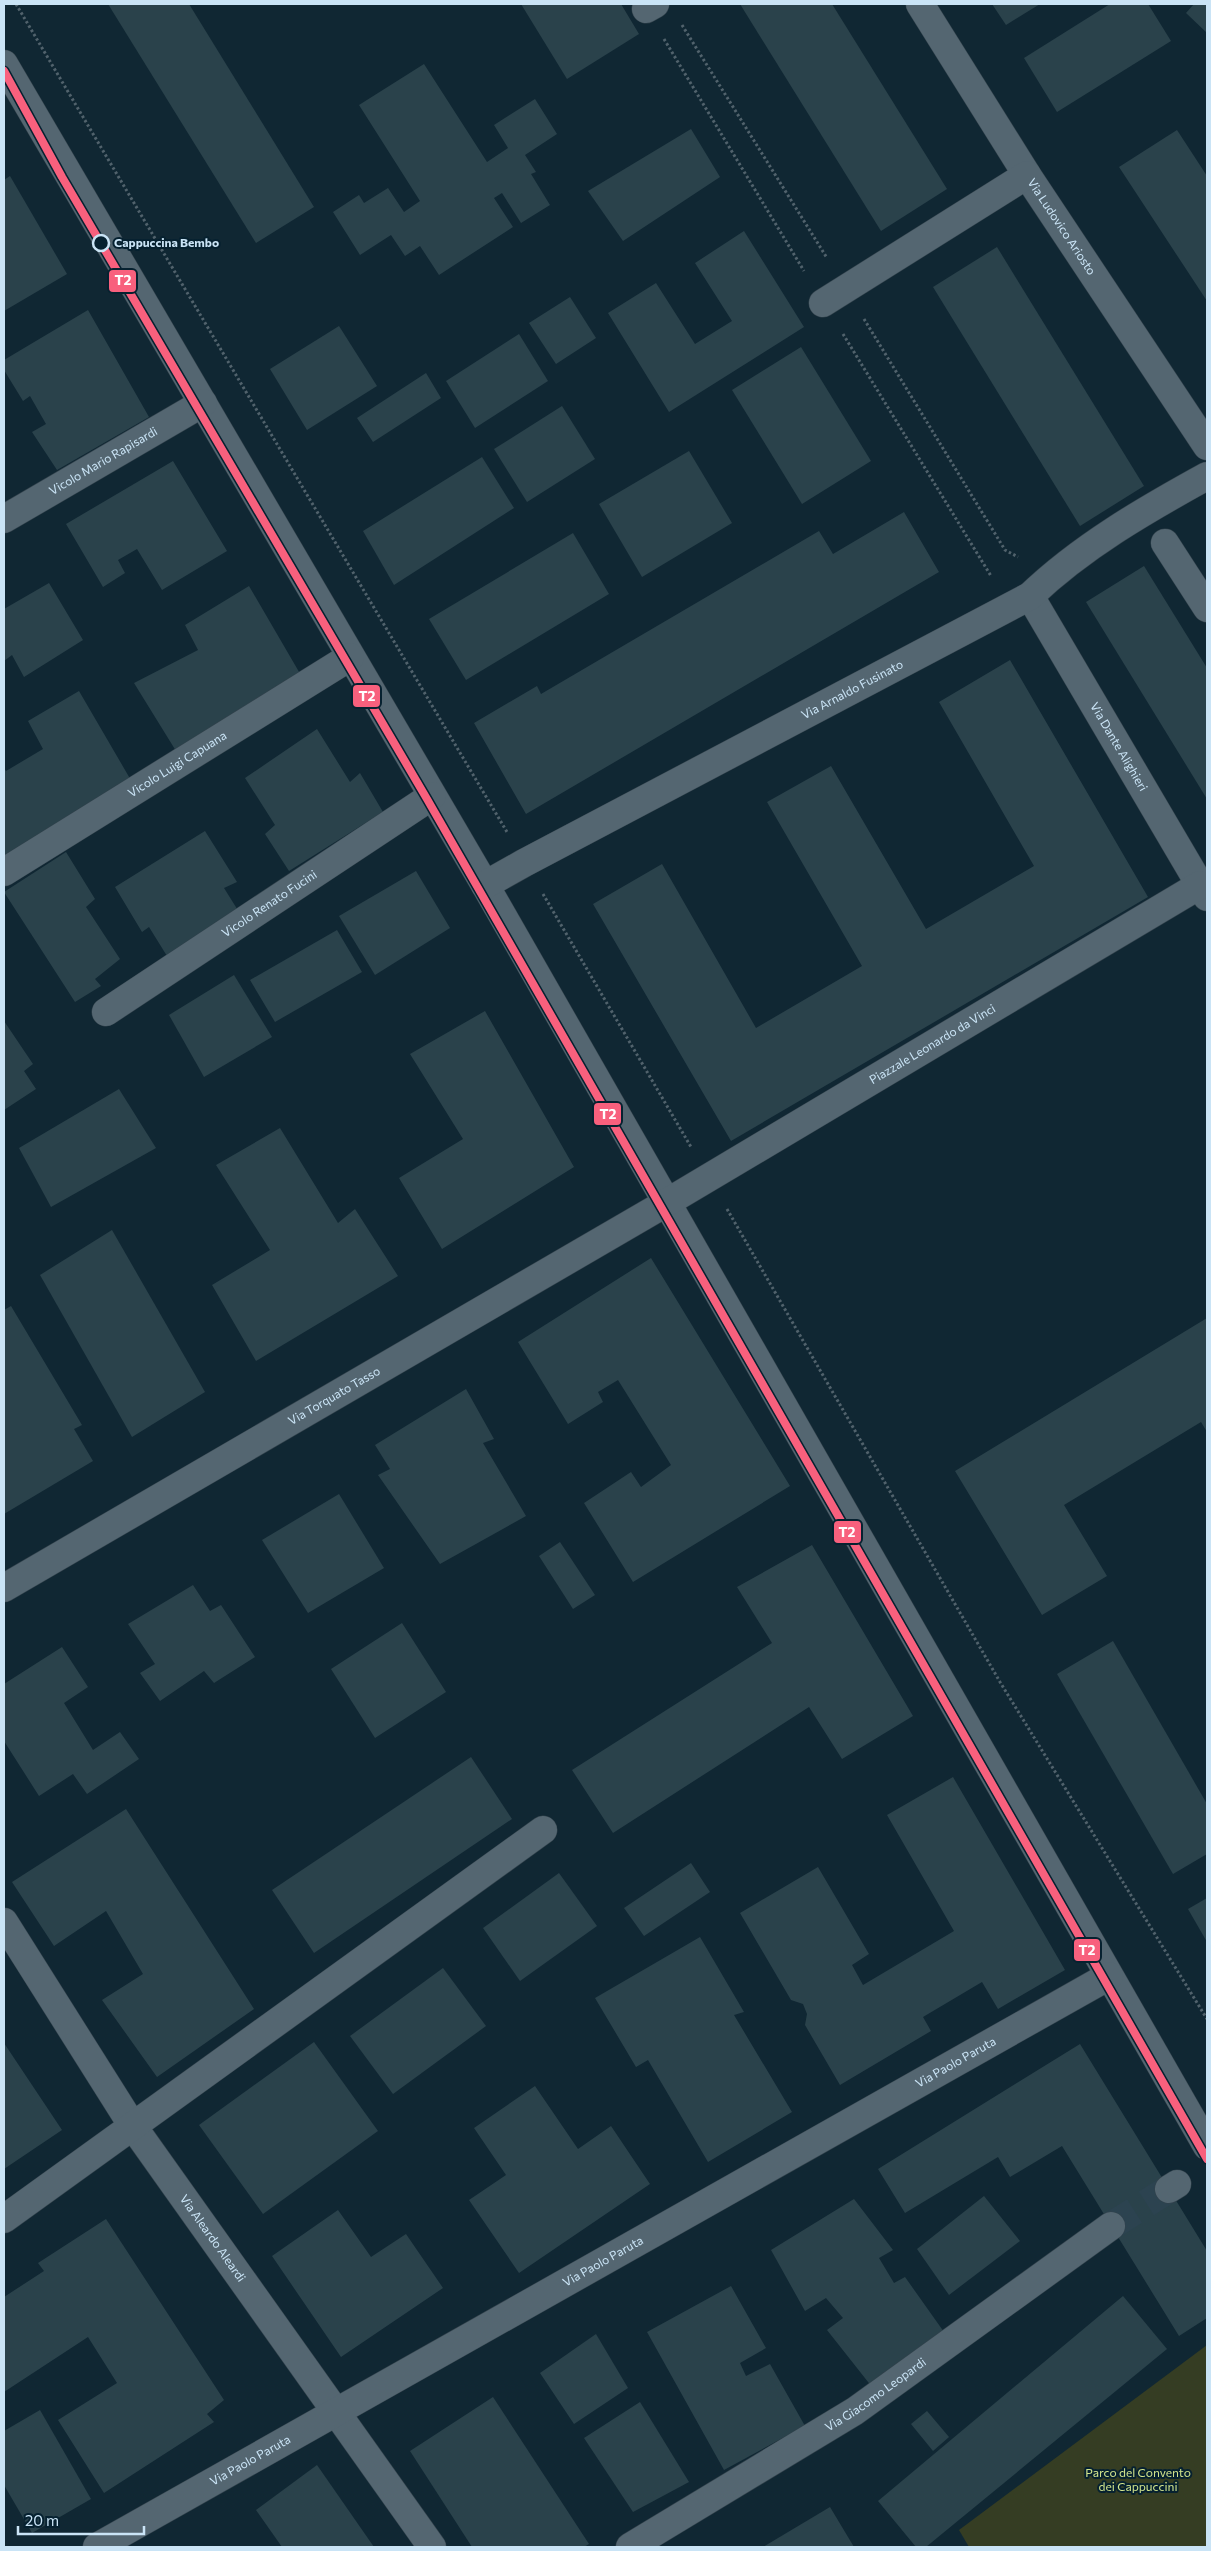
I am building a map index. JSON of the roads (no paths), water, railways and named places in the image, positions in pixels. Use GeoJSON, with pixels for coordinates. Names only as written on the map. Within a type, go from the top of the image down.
{"type":"FeatureCollection","features":[{"type":"Feature","properties":{"kind":"street","name":"Via Ludovico Ariosto"},"geometry":{"type":"LineString","coordinates":[[920,4],[1027,175],[1207,446]]}},
{"type":"Feature","properties":{"kind":"street"},"geometry":{"type":"LineString","coordinates":[[4,64],[485,885],[1110,1976],[1206,2138]]}},
{"type":"Feature","properties":{"kind":"street"},"geometry":{"type":"LineString","coordinates":[[823,303],[1027,175]]}},
{"type":"Feature","properties":{"kind":"street","name":"Vicolo Mario Rapisardi"},"geometry":{"type":"LineString","coordinates":[[4,519],[203,403]]}},
{"type":"Feature","properties":{"kind":"street","name":"Via Arnaldo Fusinato"},"geometry":{"type":"LineString","coordinates":[[485,885],[524,862],[1030,596],[1052,575],[1147,510],[1207,476]]}},
{"type":"Feature","properties":{"kind":"street"},"geometry":{"type":"LineString","coordinates":[[1165,543],[1207,608]]}},
{"type":"Feature","properties":{"kind":"street","name":"Via Dante Alighieri"},"geometry":{"type":"LineString","coordinates":[[1030,596],[1204,891]]}},
{"type":"Feature","properties":{"kind":"street","name":"Vicolo Luigi Capuana"},"geometry":{"type":"LineString","coordinates":[[4,872],[350,657]]}},
{"type":"Feature","properties":{"kind":"street","name":"Vicolo Renato Fucini"},"geometry":{"type":"LineString","coordinates":[[106,1012],[432,796]]}},
{"type":"Feature","properties":{"kind":"street","name":"Piazzale Leonardo da Vinci"},"geometry":{"type":"LineString","coordinates":[[666,1203],[1204,891]]}},
{"type":"Feature","properties":{"kind":"street","name":"Via Torquato Tasso"},"geometry":{"type":"LineString","coordinates":[[4,1588],[666,1203]]}},
{"type":"Feature","properties":{"kind":"street"},"geometry":{"type":"LineString","coordinates":[[4,2219],[544,1830]]}},
{"type":"Feature","properties":{"kind":"street","name":"Via Aleardo Aleardi"},"geometry":{"type":"LineString","coordinates":[[4,1922],[132,2125],[432,2547]]}},
{"type":"Feature","properties":{"kind":"street","name":"Via Paolo Paruta"},"geometry":{"type":"LineString","coordinates":[[97,2547],[1110,1976]]}},
{"type":"Feature","properties":{"kind":"street","name":"Via Giacomo Leopardi"},"geometry":{"type":"LineString","coordinates":[[630,2547],[855,2410],[1111,2226]]}},
{"type":"Feature","properties":{"kind":"tunnel"},"geometry":{"type":"LineString","coordinates":[[1111,2226],[1169,2189]]}},
{"type":"Feature","properties":{"kind":"place","name":"Cappuccina Bembo"},"geometry":{"type":"Point","coordinates":[101,243]}},
{"type":"Feature","properties":{"kind":"park label","name":"Parco del Convento dei Cappuccini"},"geometry":{"type":"Point","coordinates":[1138,2480]}}]}
